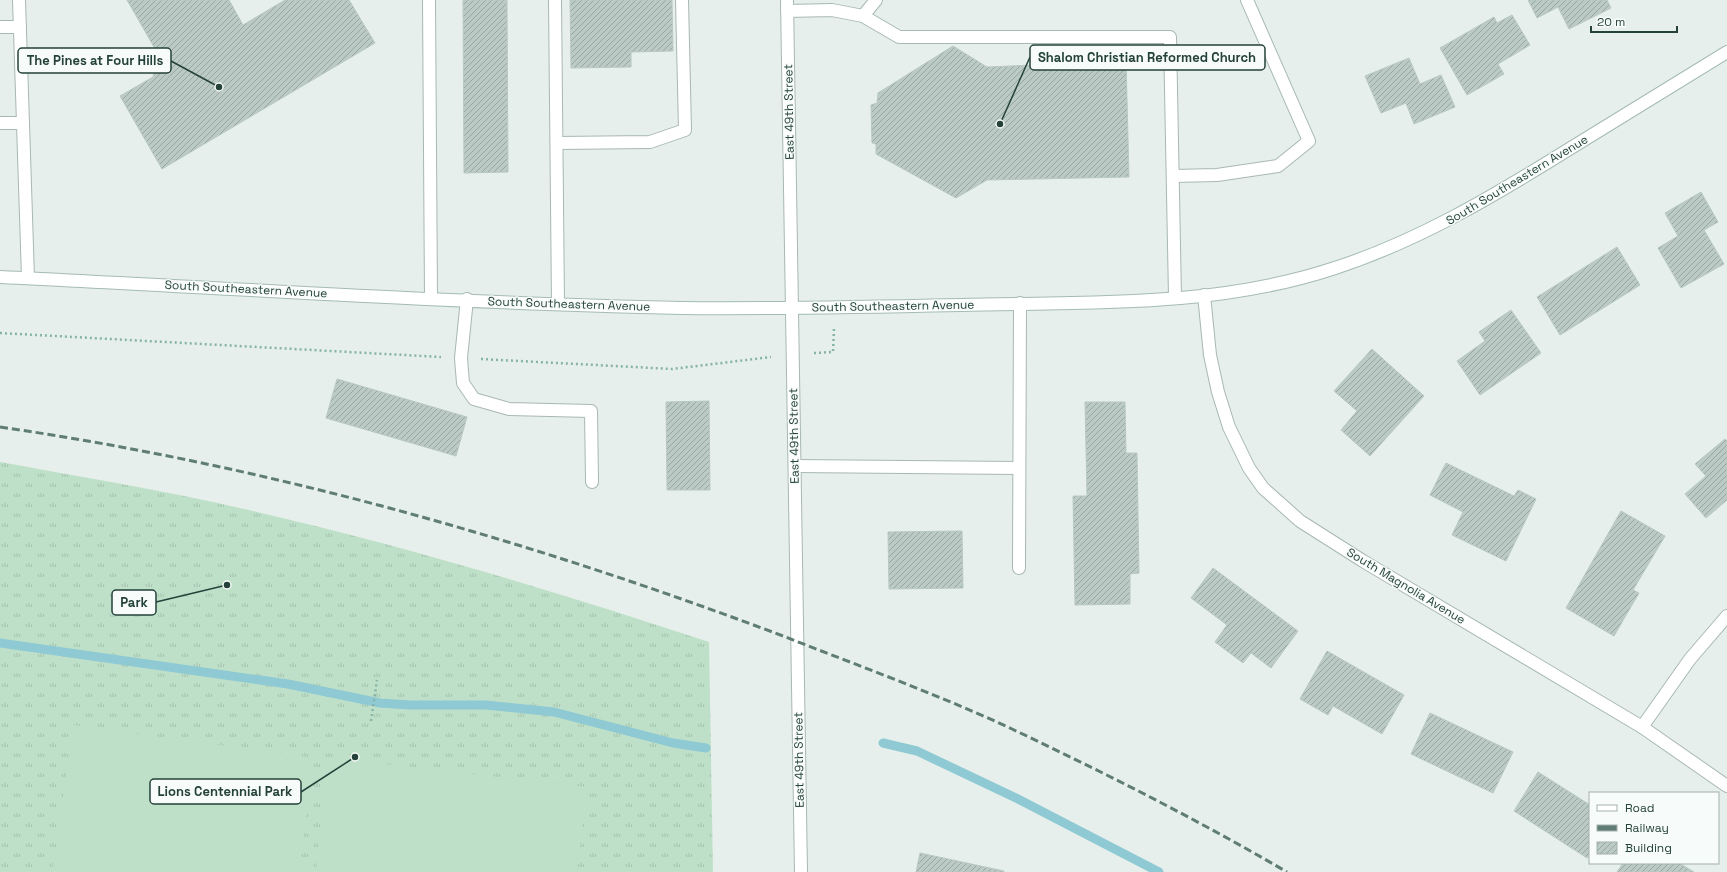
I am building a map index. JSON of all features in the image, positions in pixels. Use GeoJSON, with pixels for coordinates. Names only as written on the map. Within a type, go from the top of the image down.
{"type":"FeatureCollection","features":[{"type":"Feature","properties":{"kind":"main road"},"geometry":{"type":"LineString","coordinates":[[19,0],[28,278]]}},
{"type":"Feature","properties":{"kind":"main road"},"geometry":{"type":"LineString","coordinates":[[429,0],[431,298]]}},
{"type":"Feature","properties":{"kind":"main road"},"geometry":{"type":"LineString","coordinates":[[555,0],[558,304]]}},
{"type":"Feature","properties":{"kind":"main road"},"geometry":{"type":"LineString","coordinates":[[557,143],[650,142],[685,130],[682,0]]}},
{"type":"Feature","properties":{"kind":"main road"},"geometry":{"type":"LineString","coordinates":[[863,16],[876,0]]}},
{"type":"Feature","properties":{"kind":"main road"},"geometry":{"type":"LineString","coordinates":[[1173,176],[1217,175],[1278,166],[1309,141],[1247,0]]}},
{"type":"Feature","properties":{"kind":"main road"},"geometry":{"type":"LineString","coordinates":[[787,6],[832,10],[863,16],[899,38],[1170,37],[1175,297]]}},
{"type":"Feature","properties":{"kind":"main road","name":"East 49th Street"},"geometry":{"type":"LineString","coordinates":[[787,6],[801,872]]}},
{"type":"Feature","properties":{"kind":"main road"},"geometry":{"type":"LineString","coordinates":[[0,27],[20,27]]}},
{"type":"Feature","properties":{"kind":"main road","name":"South Southeastern Avenue"},"geometry":{"type":"LineString","coordinates":[[0,277],[558,304],[688,308],[834,308],[1124,301],[1248,290],[1300,279],[1380,252],[1426,232],[1484,202],[1727,52]]}},
{"type":"Feature","properties":{"kind":"main road"},"geometry":{"type":"LineString","coordinates":[[0,123],[23,122]]}},
{"type":"Feature","properties":{"kind":"main road","name":"South Magnolia Avenue"},"geometry":{"type":"LineString","coordinates":[[1204,295],[1210,355],[1218,392],[1227,420],[1249,468],[1263,488],[1300,521],[1363,561],[1642,727],[1727,786]]}},
{"type":"Feature","properties":{"kind":"main road"},"geometry":{"type":"LineString","coordinates":[[467,299],[461,358],[463,383],[474,399],[509,409],[591,411],[592,482]]}},
{"type":"Feature","properties":{"kind":"main road"},"geometry":{"type":"LineString","coordinates":[[1019,568],[1020,303]]}},
{"type":"Feature","properties":{"kind":"main road"},"geometry":{"type":"LineString","coordinates":[[795,466],[1019,468]]}},
{"type":"Feature","properties":{"kind":"main road"},"geometry":{"type":"LineString","coordinates":[[1642,727],[1690,660],[1727,616]]}},
{"type":"Feature","properties":{"kind":"path"},"geometry":{"type":"LineString","coordinates":[[0,333],[672,369],[793,353],[833,352],[834,308]]}},
{"type":"Feature","properties":{"kind":"path"},"geometry":{"type":"LineString","coordinates":[[371,721],[377,680]]}},
{"type":"Feature","properties":{"kind":"green space"},"geometry":{"type":"Polygon","coordinates":[[[0,462],[134,486],[276,516],[401,548],[525,584],[709,642],[713,872],[0,872],[0,462]]]}},
{"type":"Feature","properties":{"kind":"green space"},"geometry":{"type":"Polygon","coordinates":[[[73,725],[314,758],[298,872],[82,872],[53,868],[73,725]]]}},
{"type":"Feature","properties":{"kind":"green space"},"geometry":{"type":"Polygon","coordinates":[[[329,758],[587,787],[577,872],[316,872],[329,758]]]}},
{"type":"Feature","properties":{"kind":"building"},"geometry":{"type":"Polygon","coordinates":[[[127,0],[229,0],[243,25],[285,0],[349,0],[375,43],[162,169],[120,96],[153,77],[158,54],[127,0]]]}},
{"type":"Feature","properties":{"kind":"building"},"geometry":{"type":"Polygon","coordinates":[[[463,0],[507,0],[508,172],[464,173],[463,0]]]}},
{"type":"Feature","properties":{"kind":"building"},"geometry":{"type":"Polygon","coordinates":[[[570,0],[672,0],[673,51],[631,52],[631,67],[571,68],[570,0]]]}},
{"type":"Feature","properties":{"kind":"building"},"geometry":{"type":"Polygon","coordinates":[[[1528,0],[1607,0],[1611,8],[1569,29],[1558,7],[1537,18],[1528,0]]]}},
{"type":"Feature","properties":{"kind":"building"},"geometry":{"type":"Polygon","coordinates":[[[1512,15],[1530,45],[1498,64],[1504,74],[1467,95],[1440,48],[1494,17],[1497,23],[1512,15]]]}},
{"type":"Feature","properties":{"kind":"building"},"geometry":{"type":"Polygon","coordinates":[[[953,46],[987,67],[1126,61],[1129,177],[987,180],[956,198],[876,154],[876,144],[872,143],[871,105],[877,103],[878,93],[953,46]]]}},
{"type":"Feature","properties":{"kind":"building"},"geometry":{"type":"Polygon","coordinates":[[[1409,58],[1420,84],[1441,75],[1455,107],[1414,124],[1406,103],[1381,113],[1365,76],[1409,58]]]}},
{"type":"Feature","properties":{"kind":"building"},"geometry":{"type":"Polygon","coordinates":[[[1701,192],[1718,222],[1704,230],[1724,264],[1681,288],[1658,248],[1678,236],[1665,213],[1701,192]]]}},
{"type":"Feature","properties":{"kind":"building"},"geometry":{"type":"Polygon","coordinates":[[[1617,247],[1640,285],[1560,335],[1537,297],[1617,247]]]}},
{"type":"Feature","properties":{"kind":"building"},"geometry":{"type":"Polygon","coordinates":[[[1511,310],[1541,353],[1480,395],[1457,361],[1485,341],[1479,332],[1511,310]]]}},
{"type":"Feature","properties":{"kind":"building"},"geometry":{"type":"Polygon","coordinates":[[[1372,349],[1424,396],[1370,456],[1341,430],[1357,411],[1334,391],[1372,349]]]}},
{"type":"Feature","properties":{"kind":"building"},"geometry":{"type":"Polygon","coordinates":[[[337,379],[467,417],[456,456],[326,418],[337,379]]]}},
{"type":"Feature","properties":{"kind":"building"},"geometry":{"type":"Polygon","coordinates":[[[709,401],[710,490],[667,490],[666,402],[709,401]]]}},
{"type":"Feature","properties":{"kind":"building"},"geometry":{"type":"Polygon","coordinates":[[[1085,402],[1125,402],[1126,453],[1137,453],[1139,573],[1130,574],[1130,604],[1075,605],[1073,496],[1087,496],[1085,402]]]}},
{"type":"Feature","properties":{"kind":"building"},"geometry":{"type":"Polygon","coordinates":[[[1725,439],[1727,441],[1727,500],[1706,518],[1685,494],[1706,476],[1695,464],[1725,439]]]}},
{"type":"Feature","properties":{"kind":"building"},"geometry":{"type":"Polygon","coordinates":[[[1446,463],[1514,496],[1518,490],[1536,499],[1506,561],[1452,535],[1463,512],[1430,495],[1446,463]]]}},
{"type":"Feature","properties":{"kind":"building"},"geometry":{"type":"Polygon","coordinates":[[[1621,511],[1665,536],[1633,590],[1639,593],[1614,636],[1566,608],[1621,511]]]}},
{"type":"Feature","properties":{"kind":"building"},"geometry":{"type":"Polygon","coordinates":[[[962,531],[963,588],[889,589],[888,532],[962,531]]]}},
{"type":"Feature","properties":{"kind":"building"},"geometry":{"type":"Polygon","coordinates":[[[1213,568],[1298,631],[1271,668],[1251,653],[1243,663],[1215,642],[1227,625],[1191,598],[1213,568]]]}},
{"type":"Feature","properties":{"kind":"building"},"geometry":{"type":"Polygon","coordinates":[[[1327,651],[1404,695],[1382,734],[1333,706],[1328,715],[1300,699],[1327,651]]]}},
{"type":"Feature","properties":{"kind":"building"},"geometry":{"type":"Polygon","coordinates":[[[1430,713],[1513,752],[1493,793],[1411,754],[1430,713]]]}},
{"type":"Feature","properties":{"kind":"building"},"geometry":{"type":"Polygon","coordinates":[[[1538,772],[1589,804],[1589,855],[1587,858],[1514,811],[1538,772]]]}},
{"type":"Feature","properties":{"kind":"building"},"geometry":{"type":"Polygon","coordinates":[[[920,853],[1004,871],[1004,872],[916,872],[920,853]]]}},
{"type":"Feature","properties":{"kind":"building"},"geometry":{"type":"Polygon","coordinates":[[[1622,864],[1681,864],[1694,872],[1617,872],[1622,864]]]}},
{"type":"Feature","properties":{"kind":"waterway"},"geometry":{"type":"LineString","coordinates":[[0,643],[288,684],[380,703],[409,705],[486,705],[554,712],[673,743],[706,748]]}},
{"type":"Feature","properties":{"kind":"waterway"},"geometry":{"type":"LineString","coordinates":[[883,743],[917,751],[1018,799],[1159,872]]}},
{"type":"Feature","properties":{"kind":"railway"},"geometry":{"type":"LineString","coordinates":[[0,427],[100,443],[299,485],[397,510],[495,538],[591,568],[687,601],[869,669],[984,716],[1151,798],[1220,834],[1287,872]]}},
{"type":"Feature","properties":{"kind":"place","name":"The Pines at Four Hills"},"geometry":{"type":"Point","coordinates":[219,87]}},
{"type":"Feature","properties":{"kind":"place","name":"Shalom Christian Reformed Church"},"geometry":{"type":"Point","coordinates":[1000,124]}},
{"type":"Feature","properties":{"kind":"place","name":"Park"},"geometry":{"type":"Point","coordinates":[227,585]}},
{"type":"Feature","properties":{"kind":"place","name":"Lions Centennial Park"},"geometry":{"type":"Point","coordinates":[355,757]}}]}
